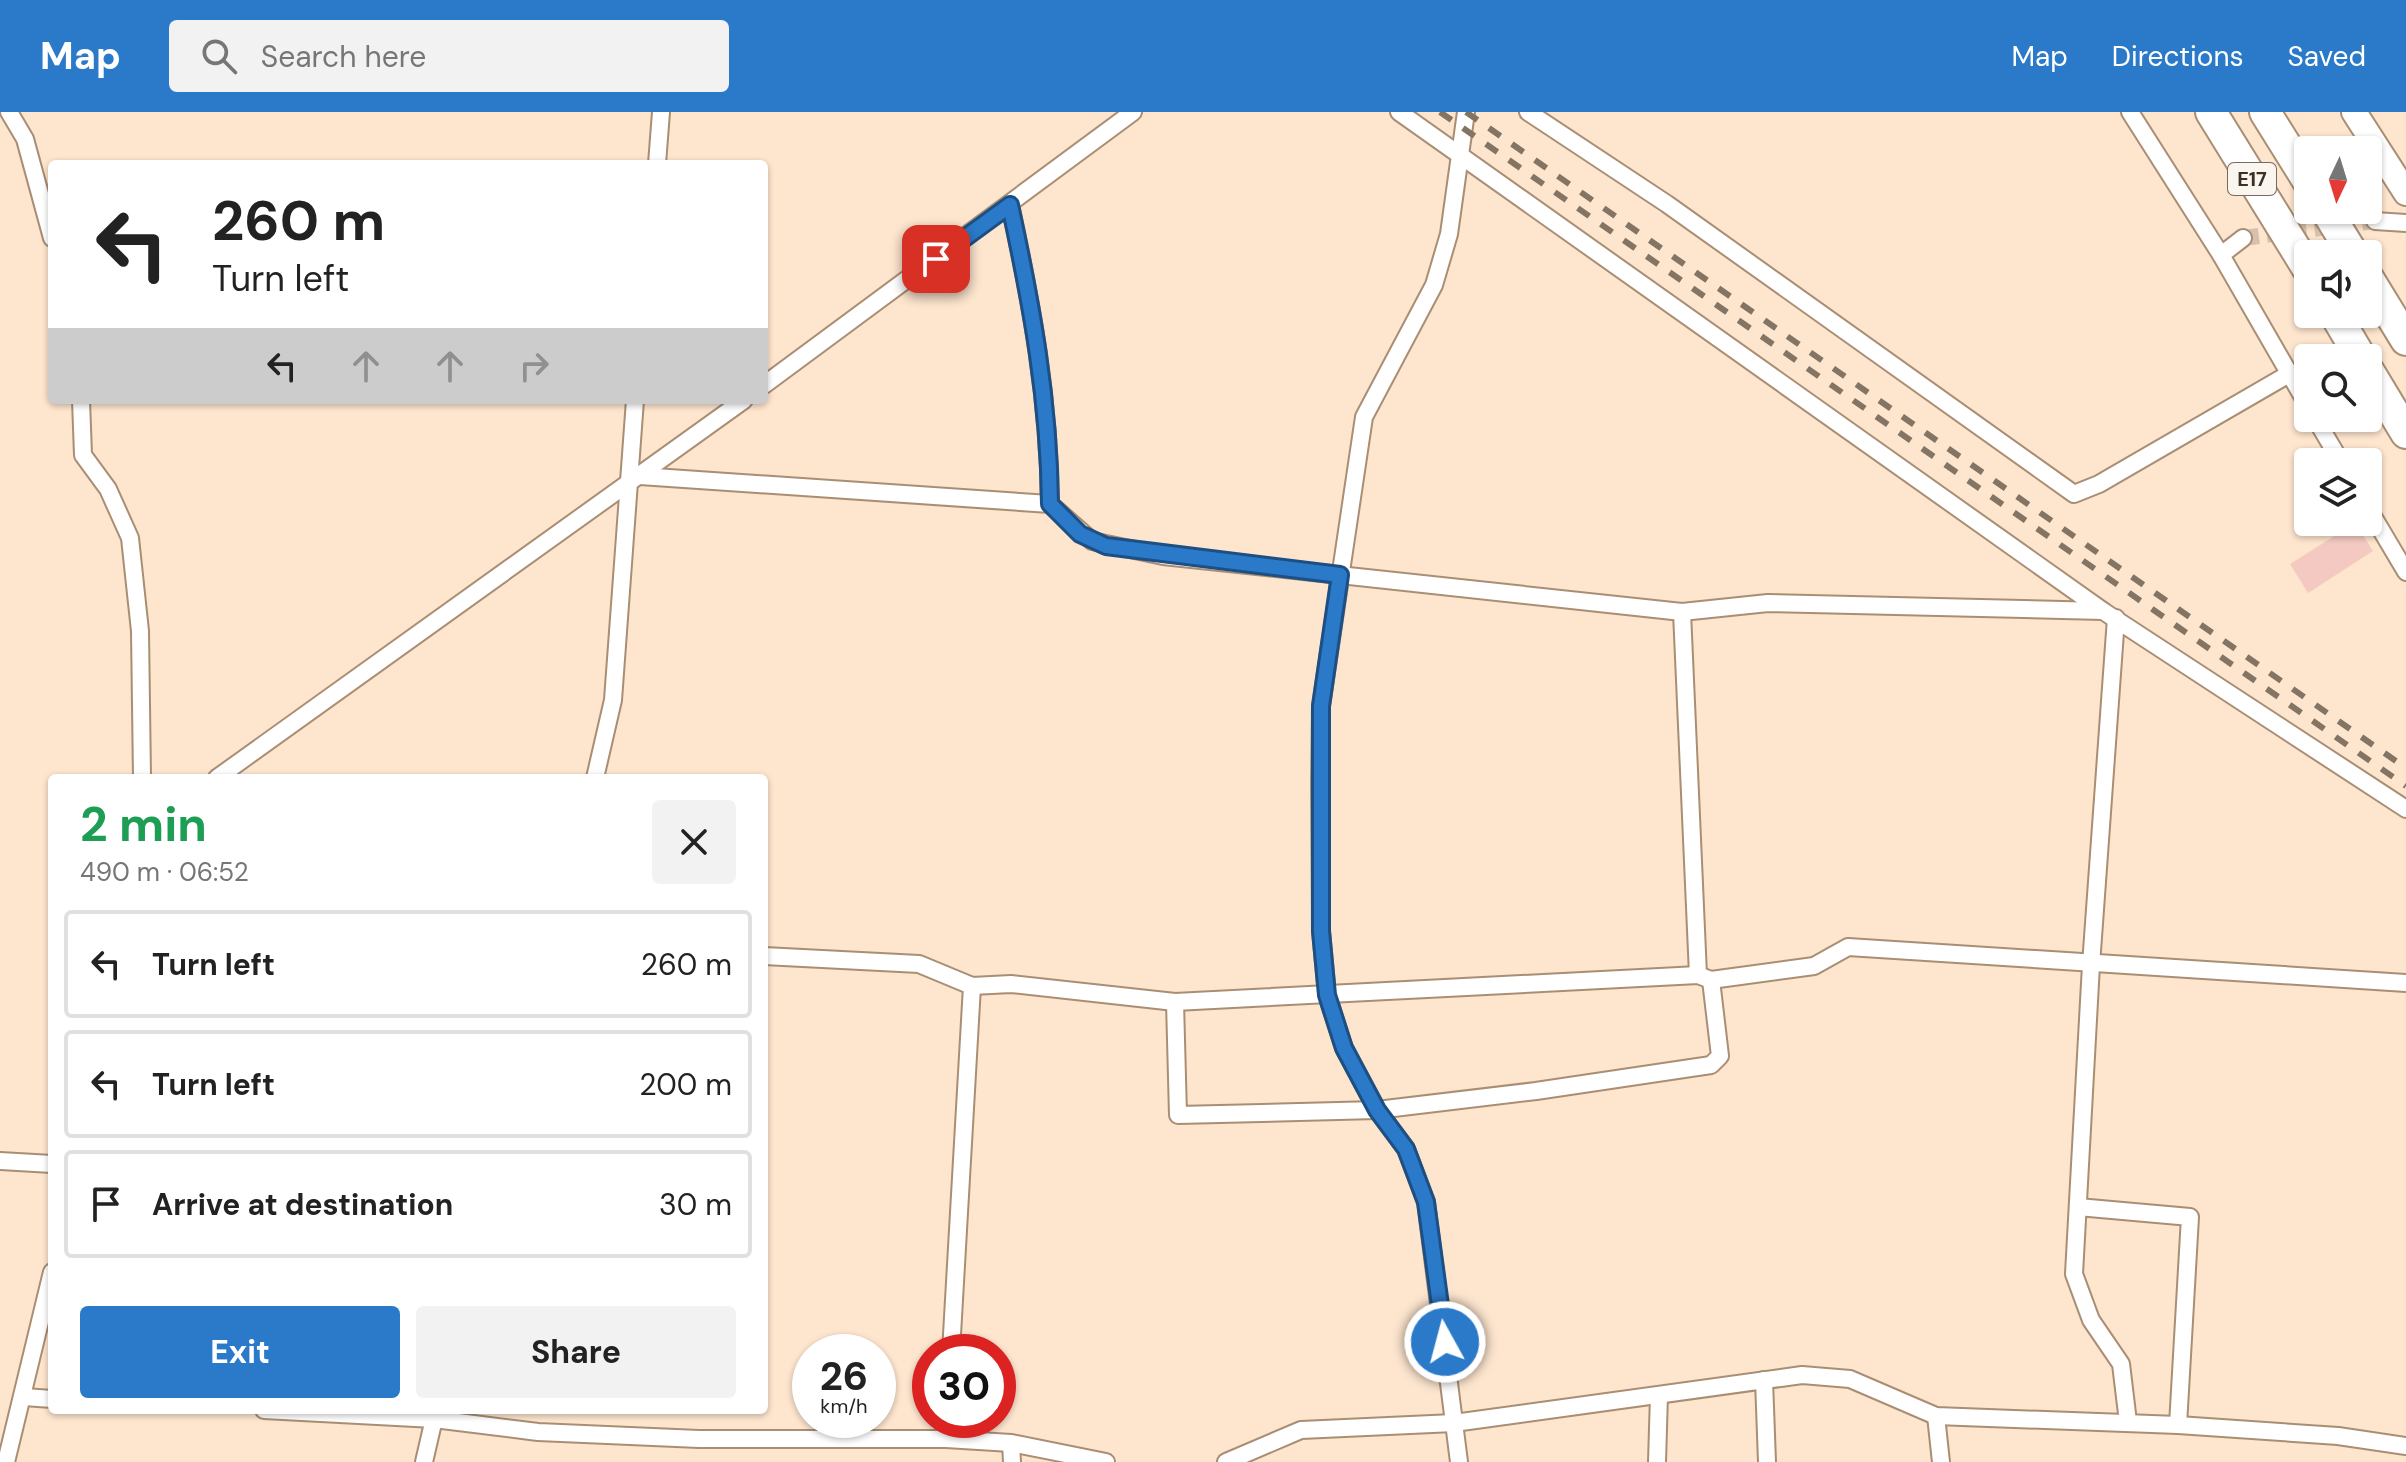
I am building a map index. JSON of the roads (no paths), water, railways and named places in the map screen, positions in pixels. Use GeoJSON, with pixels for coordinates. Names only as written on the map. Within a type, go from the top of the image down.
{"type":"FeatureCollection","features":[{"type":"Feature","properties":{"kind":"highway","name":"E17"},"geometry":{"type":"LineString","coordinates":[[2211,112],[2294,246]]}},
{"type":"Feature","properties":{"kind":"highway","name":"E17"},"geometry":{"type":"LineString","coordinates":[[2265,112],[2294,159]]}},
{"type":"Feature","properties":{"kind":"highway"},"geometry":{"type":"LineString","coordinates":[[2382,301],[2406,340]]}},
{"type":"Feature","properties":{"kind":"highway"},"geometry":{"type":"LineString","coordinates":[[2382,393],[2406,433]]}},
{"type":"Feature","properties":{"kind":"street"},"geometry":{"type":"LineString","coordinates":[[9,112],[25,139],[48,223]]}},
{"type":"Feature","properties":{"kind":"street"},"geometry":{"type":"LineString","coordinates":[[657,160],[661,112]]}},
{"type":"Feature","properties":{"kind":"street"},"geometry":{"type":"LineString","coordinates":[[768,382],[1133,112]]}},
{"type":"Feature","properties":{"kind":"street"},"geometry":{"type":"LineString","coordinates":[[1399,112],[2109,615],[2406,809]]}},
{"type":"Feature","properties":{"kind":"street"},"geometry":{"type":"LineString","coordinates":[[1459,1462],[1426,1202],[1406,1149],[1377,1110],[1344,1048],[1327,995],[1321,931],[1321,706],[1364,417],[1434,285],[1449,234],[1466,112]]}},
{"type":"Feature","properties":{"kind":"street"},"geometry":{"type":"LineString","coordinates":[[1528,112],[1667,204],[2074,494],[2099,484],[2289,374]]}},
{"type":"Feature","properties":{"kind":"street"},"geometry":{"type":"LineString","coordinates":[[2130,112],[2221,255],[2294,382]]}},
{"type":"Feature","properties":{"kind":"street"},"geometry":{"type":"LineString","coordinates":[[2354,112],[2406,193]]}},
{"type":"Feature","properties":{"kind":"street"},"geometry":{"type":"LineString","coordinates":[[1010,205],[1034,314],[1046,399],[1050,504]]}},
{"type":"Feature","properties":{"kind":"street"},"geometry":{"type":"LineString","coordinates":[[2382,221],[2406,223]]}},
{"type":"Feature","properties":{"kind":"street"},"geometry":{"type":"LineString","coordinates":[[2221,255],[2243,238]]}},
{"type":"Feature","properties":{"kind":"street"},"geometry":{"type":"LineString","coordinates":[[81,404],[83,455],[108,489],[130,538],[140,631],[142,774]]}},
{"type":"Feature","properties":{"kind":"street"},"geometry":{"type":"LineString","coordinates":[[596,774],[613,700],[634,478],[635,404]]}},
{"type":"Feature","properties":{"kind":"street"},"geometry":{"type":"LineString","coordinates":[[223,774],[738,404]]}},
{"type":"Feature","properties":{"kind":"street"},"geometry":{"type":"LineString","coordinates":[[634,478],[1050,504],[1080,534],[1106,546],[1682,612],[1768,603],[2109,615]]}},
{"type":"Feature","properties":{"kind":"street"},"geometry":{"type":"LineString","coordinates":[[2382,532],[2406,572]]}},
{"type":"Feature","properties":{"kind":"street"},"geometry":{"type":"LineString","coordinates":[[1175,1002],[1178,1115],[1377,1110],[1536,1091],[1711,1065],[1720,1056],[1704,977],[1682,612]]}},
{"type":"Feature","properties":{"kind":"street"},"geometry":{"type":"LineString","coordinates":[[2109,615],[2074,1274],[2091,1320],[2121,1364],[2128,1422]]}},
{"type":"Feature","properties":{"kind":"street"},"geometry":{"type":"LineString","coordinates":[[768,956],[919,964],[972,986],[1011,984],[1175,1002],[1704,977],[1814,966],[1848,947],[2406,983]]}},
{"type":"Feature","properties":{"kind":"street"},"geometry":{"type":"LineString","coordinates":[[952,1334],[972,986]]}},
{"type":"Feature","properties":{"kind":"street"},"geometry":{"type":"LineString","coordinates":[[0,1161],[48,1164]]}},
{"type":"Feature","properties":{"kind":"street"},"geometry":{"type":"LineString","coordinates":[[2078,1207],[2190,1217],[2178,1425]]}},
{"type":"Feature","properties":{"kind":"street"},"geometry":{"type":"LineString","coordinates":[[6,1462],[48,1290]]}},
{"type":"Feature","properties":{"kind":"street"},"geometry":{"type":"LineString","coordinates":[[1226,1462],[1301,1430],[1454,1423],[1802,1375],[1850,1379],[1936,1416],[2178,1425],[2338,1436],[2406,1446]]}},
{"type":"Feature","properties":{"kind":"street"},"geometry":{"type":"LineString","coordinates":[[1764,1380],[1767,1462]]}},
{"type":"Feature","properties":{"kind":"street"},"geometry":{"type":"LineString","coordinates":[[1657,1462],[1659,1395]]}},
{"type":"Feature","properties":{"kind":"street"},"geometry":{"type":"LineString","coordinates":[[24,1397],[48,1399]]}},
{"type":"Feature","properties":{"kind":"street"},"geometry":{"type":"LineString","coordinates":[[424,1462],[435,1414],[538,1432],[699,1439],[946,1439],[1011,1443],[1106,1462]]}},
{"type":"Feature","properties":{"kind":"street"},"geometry":{"type":"LineString","coordinates":[[1936,1416],[1941,1462]]}},
{"type":"Feature","properties":{"kind":"street"},"geometry":{"type":"LineString","coordinates":[[1011,1443],[1012,1462]]}},
{"type":"Feature","properties":{"kind":"tunnel"},"geometry":{"type":"LineString","coordinates":[[2243,238],[2352,224]]}},
{"type":"Feature","properties":{"kind":"railway"},"geometry":{"type":"LineString","coordinates":[[1440,112],[2406,786]]}},
{"type":"Feature","properties":{"kind":"railway"},"geometry":{"type":"LineString","coordinates":[[1466,112],[2406,768]]}}]}
